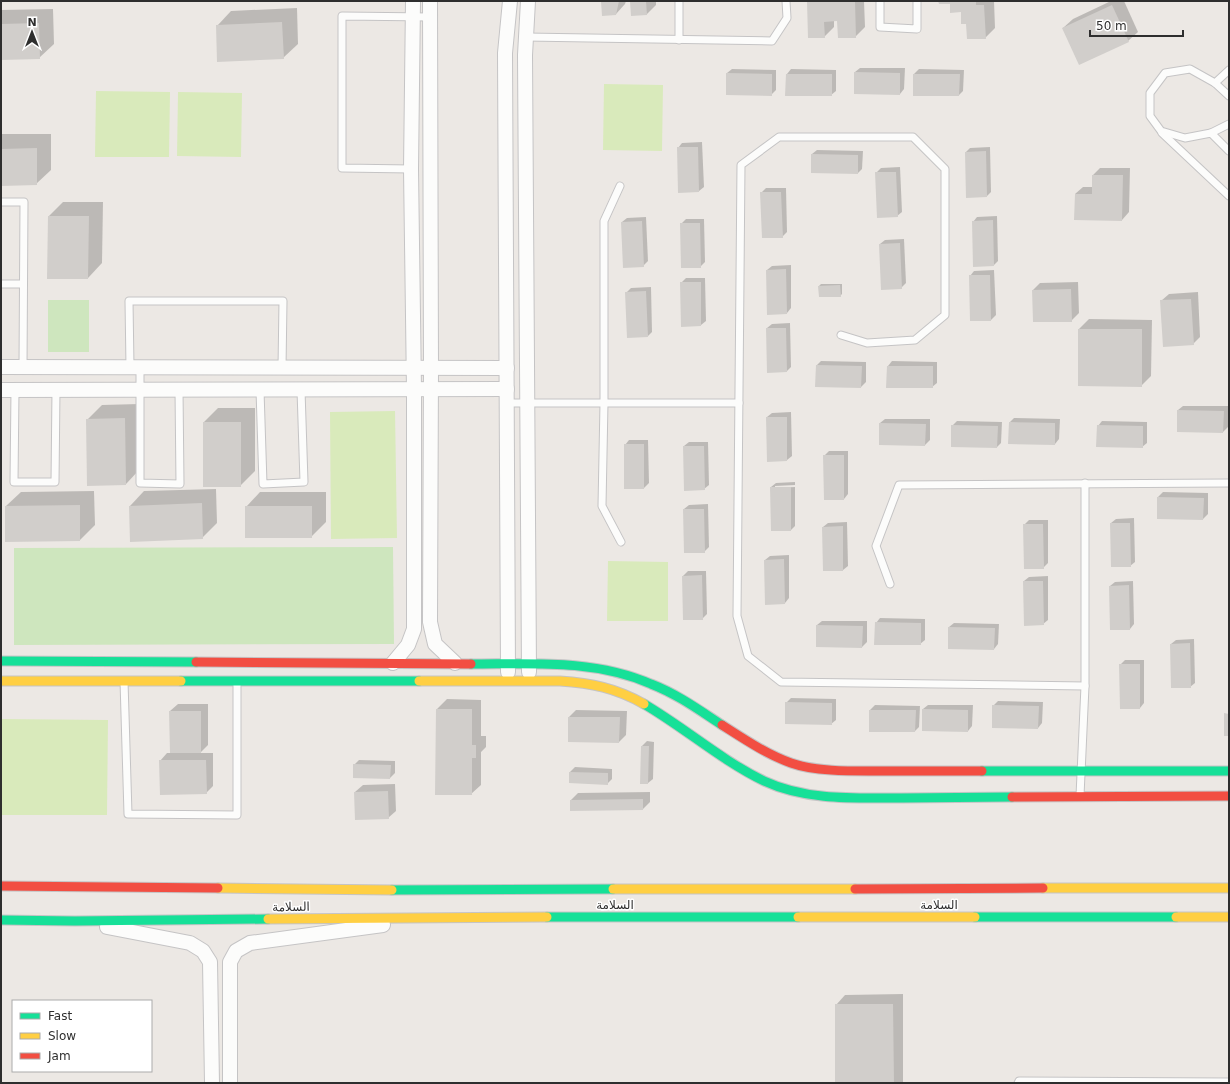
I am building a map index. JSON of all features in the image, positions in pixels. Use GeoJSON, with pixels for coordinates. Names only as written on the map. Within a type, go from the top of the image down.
{"type":"FeatureCollection","features":[{"type":"Feature","properties":{"kind":"street"},"geometry":{"type":"LineString","coordinates":[[394,663],[408,644],[414,629],[414,368],[411,169],[413,1]]}},
{"type":"Feature","properties":{"kind":"street"},"geometry":{"type":"LineString","coordinates":[[430,1],[430,622],[435,644],[455,663]]}},
{"type":"Feature","properties":{"kind":"street"},"geometry":{"type":"LineString","coordinates":[[509,681],[505,53],[510,1]]}},
{"type":"Feature","properties":{"kind":"street"},"geometry":{"type":"LineString","coordinates":[[528,1],[525,62],[529,681]]}},
{"type":"Feature","properties":{"kind":"street"},"geometry":{"type":"LineString","coordinates":[[1,367],[507,368]]}},
{"type":"Feature","properties":{"kind":"street"},"geometry":{"type":"LineString","coordinates":[[1,390],[430,389],[507,396]]}},
{"type":"Feature","properties":{"kind":"street"},"geometry":{"type":"LineString","coordinates":[[1,662],[455,663],[558,664],[584,666],[615,671],[651,683],[683,699],[754,745],[794,764],[849,771],[1229,771]]}},
{"type":"Feature","properties":{"kind":"street"},"geometry":{"type":"LineString","coordinates":[[1,681],[560,681],[586,683],[616,691],[643,703],[746,771],[766,781],[790,790],[819,796],[845,798],[1080,798],[1229,796]]}},
{"type":"Feature","properties":{"kind":"street","name":"السلامة"},"geometry":{"type":"LineString","coordinates":[[1,886],[402,890],[1229,888]]}},
{"type":"Feature","properties":{"kind":"street"},"geometry":{"type":"LineString","coordinates":[[230,1083],[230,962],[236,951],[250,943],[440,917]]}},
{"type":"Feature","properties":{"kind":"street","name":"السلامة"},"geometry":{"type":"LineString","coordinates":[[1,920],[75,921],[440,917],[1229,917]]}},
{"type":"Feature","properties":{"kind":"street"},"geometry":{"type":"LineString","coordinates":[[75,921],[190,943],[203,951],[210,962],[212,1083]]}},
{"type":"Feature","properties":{"kind":"lane"},"geometry":{"type":"LineString","coordinates":[[679,1],[679,40]]}},
{"type":"Feature","properties":{"kind":"lane"},"geometry":{"type":"LineString","coordinates":[[526,37],[772,41],[787,18],[786,1]]}},
{"type":"Feature","properties":{"kind":"lane"},"geometry":{"type":"LineString","coordinates":[[880,1],[880,27],[916,29],[916,1]]}},
{"type":"Feature","properties":{"kind":"lane"},"geometry":{"type":"LineString","coordinates":[[411,169],[342,168],[342,16],[430,17]]}},
{"type":"Feature","properties":{"kind":"lane"},"geometry":{"type":"LineString","coordinates":[[1229,96],[1215,83],[1190,69],[1165,73],[1150,92],[1150,116],[1161,131],[1229,196]]}},
{"type":"Feature","properties":{"kind":"lane"},"geometry":{"type":"LineString","coordinates":[[1215,83],[1229,70]]}},
{"type":"Feature","properties":{"kind":"lane"},"geometry":{"type":"LineString","coordinates":[[1161,131],[1184,138],[1211,133],[1229,124]]}},
{"type":"Feature","properties":{"kind":"lane"},"geometry":{"type":"LineString","coordinates":[[1211,133],[1229,151]]}},
{"type":"Feature","properties":{"kind":"lane"},"geometry":{"type":"LineString","coordinates":[[841,334],[867,343],[915,340],[944,315],[944,168],[913,137],[779,137],[741,165],[737,616],[748,656],[781,682],[1085,686]]}},
{"type":"Feature","properties":{"kind":"lane"},"geometry":{"type":"LineString","coordinates":[[620,186],[604,221],[604,403],[602,506],[621,542]]}},
{"type":"Feature","properties":{"kind":"lane"},"geometry":{"type":"LineString","coordinates":[[1,202],[24,202],[23,367]]}},
{"type":"Feature","properties":{"kind":"lane"},"geometry":{"type":"LineString","coordinates":[[1,284],[23,284]]}},
{"type":"Feature","properties":{"kind":"lane"},"geometry":{"type":"LineString","coordinates":[[179,390],[180,484],[140,483],[140,390],[135,367],[129,301],[282,301],[282,368]]}},
{"type":"Feature","properties":{"kind":"lane"},"geometry":{"type":"LineString","coordinates":[[15,390],[14,482],[55,482],[56,390]]}},
{"type":"Feature","properties":{"kind":"lane"},"geometry":{"type":"LineString","coordinates":[[260,390],[263,484],[304,482],[301,390]]}},
{"type":"Feature","properties":{"kind":"lane"},"geometry":{"type":"LineString","coordinates":[[507,396],[527,403],[739,403]]}},
{"type":"Feature","properties":{"kind":"lane"},"geometry":{"type":"LineString","coordinates":[[1080,798],[1085,686],[1085,483]]}},
{"type":"Feature","properties":{"kind":"lane"},"geometry":{"type":"LineString","coordinates":[[890,584],[876,546],[899,485],[1229,483]]}},
{"type":"Feature","properties":{"kind":"lane"},"geometry":{"type":"LineString","coordinates":[[124,681],[128,814],[229,815],[237,815],[237,681]]}},
{"type":"Feature","properties":{"kind":"lane"},"geometry":{"type":"LineString","coordinates":[[1018,1083],[1019,1081],[1229,1082]]}},
{"type":"Feature","properties":{"kind":"green space"},"geometry":{"type":"Polygon","coordinates":[[[604,84],[663,85],[662,151],[603,150],[604,84]]]}},
{"type":"Feature","properties":{"kind":"green space"},"geometry":{"type":"Polygon","coordinates":[[[96,91],[170,92],[169,157],[95,157],[96,91]]]}},
{"type":"Feature","properties":{"kind":"green space"},"geometry":{"type":"Polygon","coordinates":[[[178,92],[242,93],[241,157],[177,156],[178,92]]]}},
{"type":"Feature","properties":{"kind":"green space"},"geometry":{"type":"Polygon","coordinates":[[[48,300],[89,300],[89,352],[48,352],[48,300]]]}},
{"type":"Feature","properties":{"kind":"green space"},"geometry":{"type":"Polygon","coordinates":[[[395,411],[397,538],[331,539],[330,412],[395,411]]]}},
{"type":"Feature","properties":{"kind":"green space"},"geometry":{"type":"Polygon","coordinates":[[[393,547],[394,644],[14,645],[14,548],[393,547]]]}},
{"type":"Feature","properties":{"kind":"green space"},"geometry":{"type":"Polygon","coordinates":[[[608,561],[668,562],[668,621],[607,621],[608,561]]]}},
{"type":"Feature","properties":{"kind":"green space"},"geometry":{"type":"Polygon","coordinates":[[[1,719],[108,720],[107,815],[1,815],[1,719]]]}},
{"type":"Feature","properties":{"kind":"building"},"geometry":{"type":"Polygon","coordinates":[[[601,1],[619,1],[616,15],[602,16],[601,1]]]}},
{"type":"Feature","properties":{"kind":"building"},"geometry":{"type":"Polygon","coordinates":[[[630,1],[646,1],[647,15],[631,16],[630,1]]]}},
{"type":"Feature","properties":{"kind":"building"},"geometry":{"type":"Polygon","coordinates":[[[807,1],[855,1],[856,38],[838,38],[837,21],[824,22],[825,38],[808,38],[807,1]]]}},
{"type":"Feature","properties":{"kind":"building"},"geometry":{"type":"Polygon","coordinates":[[[938,1],[976,1],[976,5],[984,5],[986,39],[967,39],[966,24],[961,24],[961,12],[950,13],[950,4],[939,4],[938,1]]]}},
{"type":"Feature","properties":{"kind":"building"},"geometry":{"type":"Polygon","coordinates":[[[1112,5],[1129,42],[1079,65],[1062,28],[1112,5]]]}},
{"type":"Feature","properties":{"kind":"building"},"geometry":{"type":"Polygon","coordinates":[[[282,22],[284,59],[217,62],[216,25],[282,22]]]}},
{"type":"Feature","properties":{"kind":"building"},"geometry":{"type":"Polygon","coordinates":[[[39,23],[40,59],[1,60],[1,24],[39,23]]]}},
{"type":"Feature","properties":{"kind":"building"},"geometry":{"type":"Polygon","coordinates":[[[854,72],[900,73],[900,95],[854,94],[854,72]]]}},
{"type":"Feature","properties":{"kind":"building"},"geometry":{"type":"Polygon","coordinates":[[[726,73],[772,74],[772,96],[726,95],[726,73]]]}},
{"type":"Feature","properties":{"kind":"building"},"geometry":{"type":"Polygon","coordinates":[[[786,74],[832,74],[832,96],[785,96],[786,74]]]}},
{"type":"Feature","properties":{"kind":"building"},"geometry":{"type":"Polygon","coordinates":[[[913,74],[960,74],[959,96],[913,96],[913,74]]]}},
{"type":"Feature","properties":{"kind":"building"},"geometry":{"type":"Polygon","coordinates":[[[677,147],[698,147],[699,192],[678,193],[677,147]]]}},
{"type":"Feature","properties":{"kind":"building"},"geometry":{"type":"Polygon","coordinates":[[[37,148],[37,185],[1,186],[1,149],[37,148]]]}},
{"type":"Feature","properties":{"kind":"building"},"geometry":{"type":"Polygon","coordinates":[[[986,151],[987,197],[966,198],[965,152],[986,151]]]}},
{"type":"Feature","properties":{"kind":"building"},"geometry":{"type":"Polygon","coordinates":[[[811,154],[858,155],[858,174],[811,173],[811,154]]]}},
{"type":"Feature","properties":{"kind":"building"},"geometry":{"type":"Polygon","coordinates":[[[875,172],[896,172],[898,217],[877,218],[875,172]]]}},
{"type":"Feature","properties":{"kind":"building"},"geometry":{"type":"Polygon","coordinates":[[[1092,175],[1123,175],[1122,221],[1074,220],[1075,194],[1092,194],[1092,175]]]}},
{"type":"Feature","properties":{"kind":"building"},"geometry":{"type":"Polygon","coordinates":[[[760,192],[781,192],[783,238],[762,238],[760,192]]]}},
{"type":"Feature","properties":{"kind":"building"},"geometry":{"type":"Polygon","coordinates":[[[48,216],[89,216],[88,279],[47,279],[48,216]]]}},
{"type":"Feature","properties":{"kind":"building"},"geometry":{"type":"Polygon","coordinates":[[[993,220],[994,266],[973,267],[972,221],[993,220]]]}},
{"type":"Feature","properties":{"kind":"building"},"geometry":{"type":"Polygon","coordinates":[[[642,221],[644,267],[623,268],[621,222],[642,221]]]}},
{"type":"Feature","properties":{"kind":"building"},"geometry":{"type":"Polygon","coordinates":[[[680,223],[700,223],[701,268],[681,268],[680,223]]]}},
{"type":"Feature","properties":{"kind":"building"},"geometry":{"type":"Polygon","coordinates":[[[900,243],[902,289],[881,290],[879,244],[900,243]]]}},
{"type":"Feature","properties":{"kind":"building"},"geometry":{"type":"Polygon","coordinates":[[[786,269],[787,314],[767,315],[766,270],[786,269]]]}},
{"type":"Feature","properties":{"kind":"building"},"geometry":{"type":"Polygon","coordinates":[[[969,275],[990,275],[991,321],[970,321],[969,275]]]}},
{"type":"Feature","properties":{"kind":"building"},"geometry":{"type":"Polygon","coordinates":[[[680,282],[701,282],[701,326],[681,327],[680,282]]]}},
{"type":"Feature","properties":{"kind":"building"},"geometry":{"type":"Polygon","coordinates":[[[840,285],[841,297],[819,297],[818,286],[840,285]]]}},
{"type":"Feature","properties":{"kind":"building"},"geometry":{"type":"Polygon","coordinates":[[[1071,289],[1072,322],[1033,322],[1032,290],[1071,289]]]}},
{"type":"Feature","properties":{"kind":"building"},"geometry":{"type":"Polygon","coordinates":[[[646,291],[648,337],[627,338],[625,292],[646,291]]]}},
{"type":"Feature","properties":{"kind":"building"},"geometry":{"type":"Polygon","coordinates":[[[1191,299],[1194,345],[1163,347],[1160,300],[1191,299]]]}},
{"type":"Feature","properties":{"kind":"building"},"geometry":{"type":"Polygon","coordinates":[[[766,328],[786,328],[787,372],[767,373],[766,328]]]}},
{"type":"Feature","properties":{"kind":"building"},"geometry":{"type":"Polygon","coordinates":[[[1078,329],[1142,329],[1142,387],[1078,386],[1078,329]]]}},
{"type":"Feature","properties":{"kind":"building"},"geometry":{"type":"Polygon","coordinates":[[[816,365],[862,366],[861,388],[815,387],[816,365]]]}},
{"type":"Feature","properties":{"kind":"building"},"geometry":{"type":"Polygon","coordinates":[[[887,366],[933,366],[933,388],[886,388],[887,366]]]}},
{"type":"Feature","properties":{"kind":"building"},"geometry":{"type":"Polygon","coordinates":[[[1177,410],[1224,411],[1223,433],[1177,432],[1177,410]]]}},
{"type":"Feature","properties":{"kind":"building"},"geometry":{"type":"Polygon","coordinates":[[[766,417],[787,417],[787,461],[767,462],[766,417]]]}},
{"type":"Feature","properties":{"kind":"building"},"geometry":{"type":"Polygon","coordinates":[[[125,418],[126,485],[87,486],[86,419],[125,418]]]}},
{"type":"Feature","properties":{"kind":"building"},"geometry":{"type":"Polygon","coordinates":[[[203,422],[241,422],[241,487],[203,487],[203,422]]]}},
{"type":"Feature","properties":{"kind":"building"},"geometry":{"type":"Polygon","coordinates":[[[1009,422],[1055,423],[1055,445],[1008,444],[1009,422]]]}},
{"type":"Feature","properties":{"kind":"building"},"geometry":{"type":"Polygon","coordinates":[[[879,423],[926,424],[925,446],[879,445],[879,423]]]}},
{"type":"Feature","properties":{"kind":"building"},"geometry":{"type":"Polygon","coordinates":[[[951,425],[998,426],[997,448],[951,447],[951,425]]]}},
{"type":"Feature","properties":{"kind":"building"},"geometry":{"type":"Polygon","coordinates":[[[1097,425],[1143,426],[1143,448],[1096,447],[1097,425]]]}},
{"type":"Feature","properties":{"kind":"building"},"geometry":{"type":"Polygon","coordinates":[[[624,444],[644,444],[644,489],[624,489],[624,444]]]}},
{"type":"Feature","properties":{"kind":"building"},"geometry":{"type":"Polygon","coordinates":[[[683,446],[704,446],[705,490],[684,491],[683,446]]]}},
{"type":"Feature","properties":{"kind":"building"},"geometry":{"type":"Polygon","coordinates":[[[823,455],[844,455],[844,500],[824,500],[823,455]]]}},
{"type":"Feature","properties":{"kind":"building"},"geometry":{"type":"Polygon","coordinates":[[[770,487],[791,487],[791,531],[771,531],[770,487]]]}},
{"type":"Feature","properties":{"kind":"building"},"geometry":{"type":"Polygon","coordinates":[[[1157,497],[1204,498],[1203,520],[1157,519],[1157,497]]]}},
{"type":"Feature","properties":{"kind":"building"},"geometry":{"type":"Polygon","coordinates":[[[202,503],[203,539],[130,542],[129,506],[202,503]]]}},
{"type":"Feature","properties":{"kind":"building"},"geometry":{"type":"Polygon","coordinates":[[[80,505],[80,541],[5,542],[5,506],[80,505]]]}},
{"type":"Feature","properties":{"kind":"building"},"geometry":{"type":"Polygon","coordinates":[[[245,506],[312,506],[312,538],[245,538],[245,506]]]}},
{"type":"Feature","properties":{"kind":"building"},"geometry":{"type":"Polygon","coordinates":[[[683,509],[704,509],[705,553],[684,553],[683,509]]]}},
{"type":"Feature","properties":{"kind":"building"},"geometry":{"type":"Polygon","coordinates":[[[1110,523],[1130,523],[1131,567],[1111,567],[1110,523]]]}},
{"type":"Feature","properties":{"kind":"building"},"geometry":{"type":"Polygon","coordinates":[[[1023,524],[1043,524],[1044,569],[1024,569],[1023,524]]]}},
{"type":"Feature","properties":{"kind":"building"},"geometry":{"type":"Polygon","coordinates":[[[843,526],[843,571],[823,571],[822,527],[843,526]]]}},
{"type":"Feature","properties":{"kind":"building"},"geometry":{"type":"Polygon","coordinates":[[[784,559],[785,604],[765,605],[764,560],[784,559]]]}},
{"type":"Feature","properties":{"kind":"building"},"geometry":{"type":"Polygon","coordinates":[[[702,575],[703,620],[683,620],[682,576],[702,575]]]}},
{"type":"Feature","properties":{"kind":"building"},"geometry":{"type":"Polygon","coordinates":[[[1023,581],[1043,581],[1044,625],[1024,626],[1023,581]]]}},
{"type":"Feature","properties":{"kind":"building"},"geometry":{"type":"Polygon","coordinates":[[[1129,585],[1130,630],[1110,630],[1109,586],[1129,585]]]}},
{"type":"Feature","properties":{"kind":"building"},"geometry":{"type":"Polygon","coordinates":[[[875,622],[921,623],[921,645],[874,645],[875,622]]]}},
{"type":"Feature","properties":{"kind":"building"},"geometry":{"type":"Polygon","coordinates":[[[816,625],[863,626],[862,648],[816,647],[816,625]]]}},
{"type":"Feature","properties":{"kind":"building"},"geometry":{"type":"Polygon","coordinates":[[[948,627],[995,628],[994,650],[948,649],[948,627]]]}},
{"type":"Feature","properties":{"kind":"building"},"geometry":{"type":"Polygon","coordinates":[[[1190,643],[1191,688],[1171,688],[1170,644],[1190,643]]]}},
{"type":"Feature","properties":{"kind":"building"},"geometry":{"type":"Polygon","coordinates":[[[1119,664],[1140,664],[1140,709],[1120,709],[1119,664]]]}},
{"type":"Feature","properties":{"kind":"building"},"geometry":{"type":"Polygon","coordinates":[[[785,702],[832,703],[832,725],[785,724],[785,702]]]}},
{"type":"Feature","properties":{"kind":"building"},"geometry":{"type":"Polygon","coordinates":[[[992,705],[1039,706],[1038,729],[992,728],[992,705]]]}},
{"type":"Feature","properties":{"kind":"building"},"geometry":{"type":"Polygon","coordinates":[[[436,709],[472,709],[472,745],[476,745],[476,758],[472,758],[472,795],[435,795],[436,709]]]}},
{"type":"Feature","properties":{"kind":"building"},"geometry":{"type":"Polygon","coordinates":[[[922,709],[968,710],[968,732],[922,731],[922,709]]]}},
{"type":"Feature","properties":{"kind":"building"},"geometry":{"type":"Polygon","coordinates":[[[869,710],[916,710],[915,732],[869,732],[869,710]]]}},
{"type":"Feature","properties":{"kind":"building"},"geometry":{"type":"Polygon","coordinates":[[[169,711],[201,711],[201,753],[170,753],[169,711]]]}},
{"type":"Feature","properties":{"kind":"building"},"geometry":{"type":"Polygon","coordinates":[[[1224,713],[1229,714],[1229,736],[1224,736],[1224,713]]]}},
{"type":"Feature","properties":{"kind":"building"},"geometry":{"type":"Polygon","coordinates":[[[568,717],[620,717],[619,743],[568,742],[568,717]]]}},
{"type":"Feature","properties":{"kind":"building"},"geometry":{"type":"Polygon","coordinates":[[[641,746],[649,746],[648,784],[640,784],[641,746]]]}},
{"type":"Feature","properties":{"kind":"building"},"geometry":{"type":"Polygon","coordinates":[[[159,760],[206,760],[207,794],[160,795],[159,760]]]}},
{"type":"Feature","properties":{"kind":"building"},"geometry":{"type":"Polygon","coordinates":[[[353,764],[391,765],[390,779],[353,778],[353,764]]]}},
{"type":"Feature","properties":{"kind":"building"},"geometry":{"type":"Polygon","coordinates":[[[569,772],[608,773],[608,785],[569,783],[569,772]]]}},
{"type":"Feature","properties":{"kind":"building"},"geometry":{"type":"Polygon","coordinates":[[[388,791],[389,819],[355,820],[354,792],[388,791]]]}},
{"type":"Feature","properties":{"kind":"building"},"geometry":{"type":"Polygon","coordinates":[[[643,799],[643,810],[570,811],[570,800],[643,799]]]}},
{"type":"Feature","properties":{"kind":"building"},"geometry":{"type":"Polygon","coordinates":[[[835,1004],[893,1004],[894,1083],[835,1083],[835,1004]]]}},
{"type":"Feature","properties":{"kind":"traffic: fast"},"geometry":{"type":"LineString","coordinates":[[1,661],[196,662]]}},
{"type":"Feature","properties":{"kind":"traffic: fast"},"geometry":{"type":"LineString","coordinates":[[471,664],[562,665],[607,670],[629,676],[661,688],[722,725]]}},
{"type":"Feature","properties":{"kind":"traffic: fast"},"geometry":{"type":"LineString","coordinates":[[181,681],[419,681]]}},
{"type":"Feature","properties":{"kind":"traffic: fast"},"geometry":{"type":"LineString","coordinates":[[644,704],[748,773],[764,781],[797,792],[849,798],[1012,797]]}},
{"type":"Feature","properties":{"kind":"traffic: fast"},"geometry":{"type":"LineString","coordinates":[[982,771],[1229,771]]}},
{"type":"Feature","properties":{"kind":"traffic: fast"},"geometry":{"type":"LineString","coordinates":[[392,890],[613,889]]}},
{"type":"Feature","properties":{"kind":"traffic: fast"},"geometry":{"type":"LineString","coordinates":[[547,917],[798,917]]}},
{"type":"Feature","properties":{"kind":"traffic: fast"},"geometry":{"type":"LineString","coordinates":[[975,917],[1176,917]]}},
{"type":"Feature","properties":{"kind":"traffic: fast"},"geometry":{"type":"LineString","coordinates":[[1,920],[75,921],[268,919]]}},
{"type":"Feature","properties":{"kind":"traffic: slow"},"geometry":{"type":"LineString","coordinates":[[1,681],[181,681]]}},
{"type":"Feature","properties":{"kind":"traffic: slow"},"geometry":{"type":"LineString","coordinates":[[419,681],[571,682],[613,690],[634,698],[644,704]]}},
{"type":"Feature","properties":{"kind":"traffic: slow"},"geometry":{"type":"LineString","coordinates":[[218,888],[392,890]]}},
{"type":"Feature","properties":{"kind":"traffic: slow"},"geometry":{"type":"LineString","coordinates":[[1043,888],[1229,888]]}},
{"type":"Feature","properties":{"kind":"traffic: slow"},"geometry":{"type":"LineString","coordinates":[[613,889],[855,889]]}},
{"type":"Feature","properties":{"kind":"traffic: slow"},"geometry":{"type":"LineString","coordinates":[[268,919],[547,917]]}},
{"type":"Feature","properties":{"kind":"traffic: slow"},"geometry":{"type":"LineString","coordinates":[[798,917],[975,917]]}},
{"type":"Feature","properties":{"kind":"traffic: slow"},"geometry":{"type":"LineString","coordinates":[[1176,917],[1229,917]]}},
{"type":"Feature","properties":{"kind":"traffic: jam"},"geometry":{"type":"LineString","coordinates":[[196,662],[471,664]]}},
{"type":"Feature","properties":{"kind":"traffic: jam"},"geometry":{"type":"LineString","coordinates":[[722,725],[755,746],[773,755],[791,763],[812,768],[848,771],[982,771]]}},
{"type":"Feature","properties":{"kind":"traffic: jam"},"geometry":{"type":"LineString","coordinates":[[1012,797],[1229,796]]}},
{"type":"Feature","properties":{"kind":"traffic: jam"},"geometry":{"type":"LineString","coordinates":[[1,886],[218,888]]}},
{"type":"Feature","properties":{"kind":"traffic: jam"},"geometry":{"type":"LineString","coordinates":[[855,889],[1043,888]]}}]}
